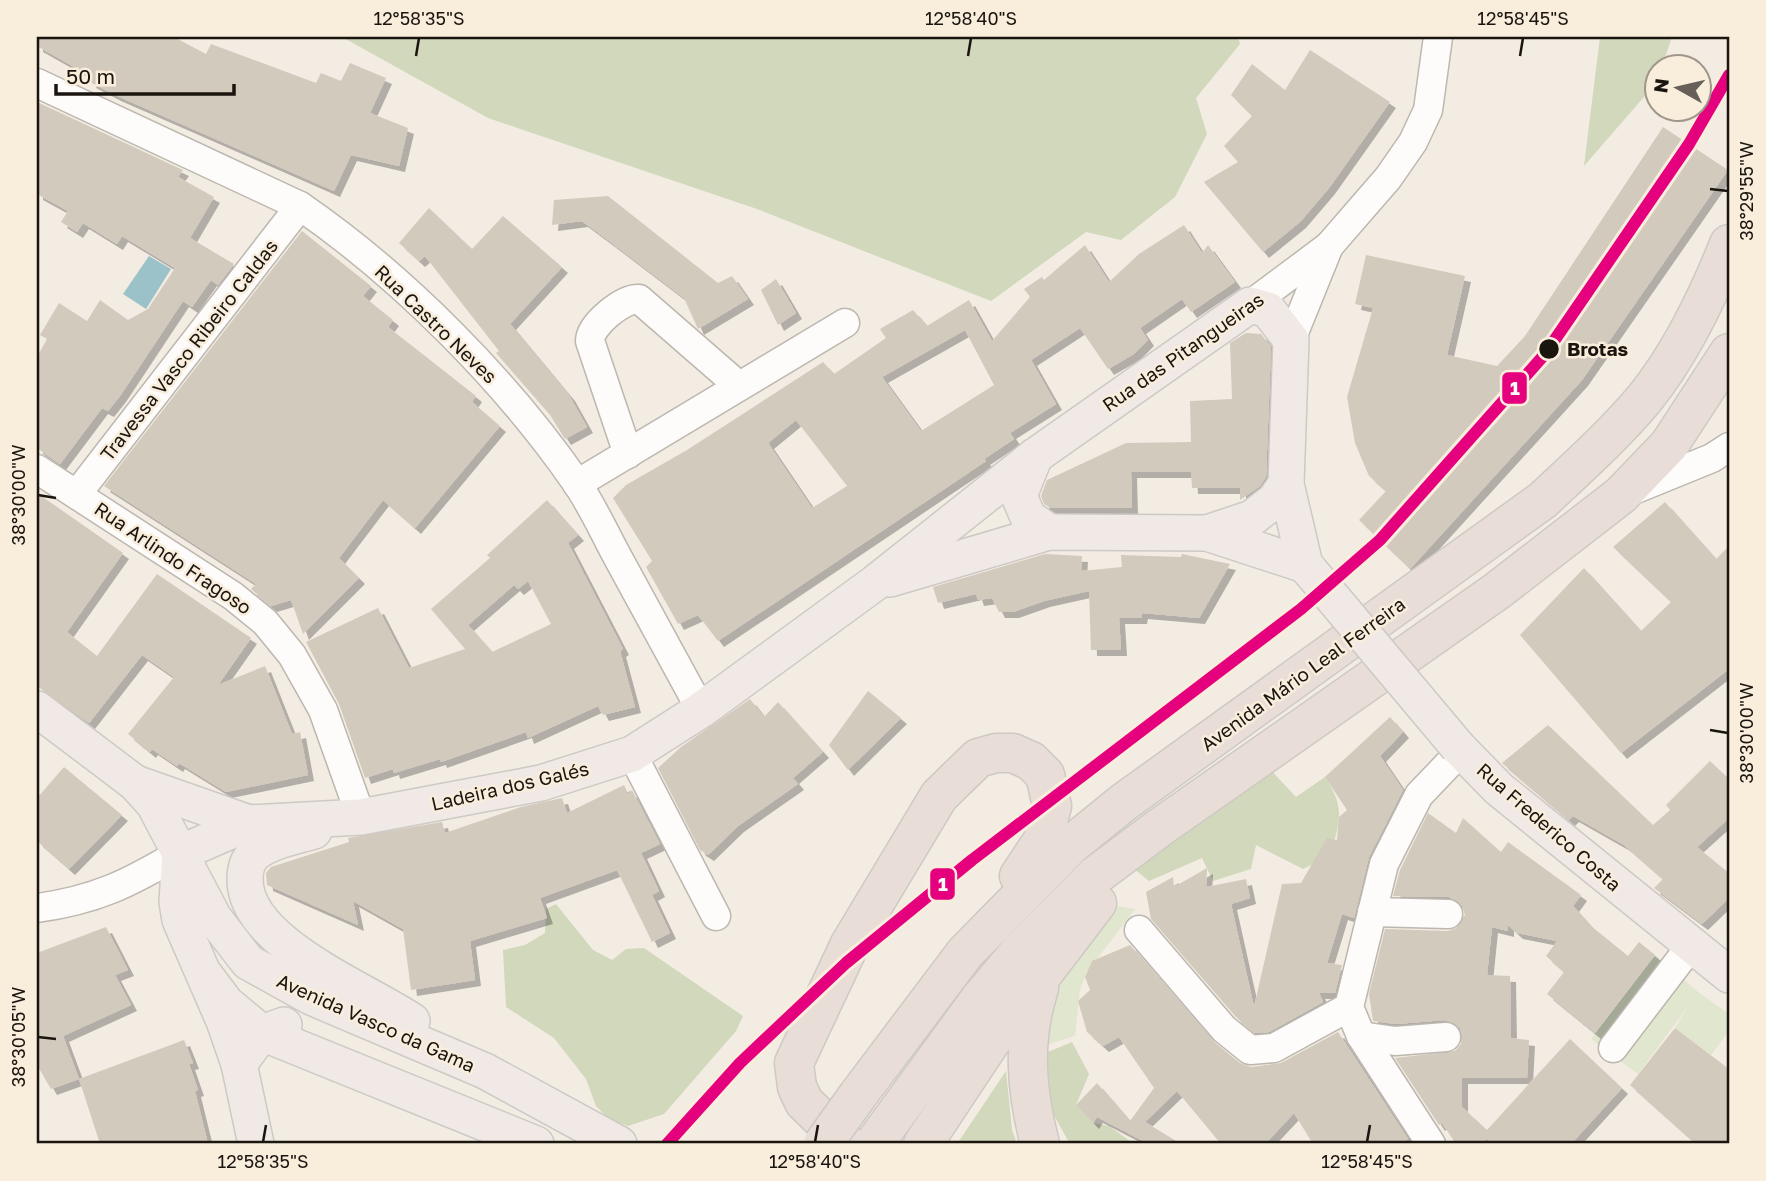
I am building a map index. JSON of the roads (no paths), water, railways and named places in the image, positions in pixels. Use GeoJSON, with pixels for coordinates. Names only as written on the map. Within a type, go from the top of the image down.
{"type":"FeatureCollection","features":[{"type":"Feature","properties":{"kind":"highway","name":"Avenida Mário Leal Ferreira"},"geometry":{"type":"LineString","coordinates":[[823,1144],[964,953],[1062,853],[1124,802],[1476,550],[1543,500],[1573,472],[1646,396],[1687,334],[1729,244]]}},
{"type":"Feature","properties":{"kind":"highway"},"geometry":{"type":"LineString","coordinates":[[883,1131],[958,1027],[1021,950],[1095,876],[1158,828],[1497,591],[1622,495],[1669,445],[1729,353]]}},
{"type":"Feature","properties":{"kind":"highway"},"geometry":{"type":"LineString","coordinates":[[847,1144],[804,1101],[797,1087],[794,1063],[850,944],[939,796],[978,758],[996,753],[1013,753],[1031,761],[1045,775],[1052,806],[1043,840],[964,953]]}},
{"type":"Feature","properties":{"kind":"highway"},"geometry":{"type":"LineString","coordinates":[[928,1138],[1045,968],[1158,828]]}},
{"type":"Feature","properties":{"kind":"highway"},"geometry":{"type":"LineString","coordinates":[[1040,1144],[1026,1072],[1032,1010],[1045,968]]}},
{"type":"Feature","properties":{"kind":"main road"},"geometry":{"type":"LineString","coordinates":[[1250,305],[1268,310],[1291,340]]}},
{"type":"Feature","properties":{"kind":"main road","name":"Rua das Pitangueiras"},"geometry":{"type":"LineString","coordinates":[[1035,456],[1250,305]]}},
{"type":"Feature","properties":{"kind":"main road","name":"Rua Frederico Costa"},"geometry":{"type":"LineString","coordinates":[[1291,340],[1286,484],[1308,568],[1460,749],[1499,789],[1690,947],[1729,975]]}},
{"type":"Feature","properties":{"kind":"main road"},"geometry":{"type":"LineString","coordinates":[[1035,456],[1019,496],[1028,517],[1049,532]]}},
{"type":"Feature","properties":{"kind":"main road","name":"Ladeira dos Galés"},"geometry":{"type":"LineString","coordinates":[[180,853],[249,823],[361,817],[541,783],[632,754],[701,710],[875,583],[1035,456]]}},
{"type":"Feature","properties":{"kind":"main road"},"geometry":{"type":"LineString","coordinates":[[1208,533],[1252,518],[1275,500],[1286,484]]}},
{"type":"Feature","properties":{"kind":"main road","name":"Ladeira dos Galés"},"geometry":{"type":"LineString","coordinates":[[875,583],[1049,532],[1208,533]]}},
{"type":"Feature","properties":{"kind":"main road"},"geometry":{"type":"LineString","coordinates":[[1208,533],[1308,568]]}},
{"type":"Feature","properties":{"kind":"main road"},"geometry":{"type":"LineString","coordinates":[[37,709],[135,783],[249,823]]}},
{"type":"Feature","properties":{"kind":"main road","name":"Avenida Vasco da Gama"},"geometry":{"type":"LineString","coordinates":[[135,783],[154,804],[214,918],[248,962],[311,998],[485,1071],[620,1144]]}},
{"type":"Feature","properties":{"kind":"main road"},"geometry":{"type":"LineString","coordinates":[[361,817],[266,847],[253,855],[246,867],[248,898],[259,915],[292,949],[406,1017],[485,1071]]}},
{"type":"Feature","properties":{"kind":"main road"},"geometry":{"type":"LineString","coordinates":[[180,853],[177,902],[180,920],[205,975],[239,1064],[256,1144]]}},
{"type":"Feature","properties":{"kind":"main road"},"geometry":{"type":"LineString","coordinates":[[205,975],[226,1003],[262,1033],[536,1144]]}},
{"type":"Feature","properties":{"kind":"main road"},"geometry":{"type":"LineString","coordinates":[[239,1064],[262,1033],[280,1025],[299,1025],[395,1060],[551,1105]]}},
{"type":"Feature","properties":{"kind":"street","name":"Rua das Pitangueiras"},"geometry":{"type":"LineString","coordinates":[[1250,305],[1329,246],[1388,178],[1413,142],[1428,110],[1438,37]]}},
{"type":"Feature","properties":{"kind":"street","name":"Rua Castro Neves"},"geometry":{"type":"LineString","coordinates":[[37,83],[300,206],[332,228],[383,271],[464,348],[521,408],[577,484],[701,710]]}},
{"type":"Feature","properties":{"kind":"street","name":"Travessa Vasco Ribeiro Caldas"},"geometry":{"type":"LineString","coordinates":[[77,494],[300,206]]}},
{"type":"Feature","properties":{"kind":"street","name":"Rua das Pitangueiras"},"geometry":{"type":"LineString","coordinates":[[1291,340],[1329,246]]}},
{"type":"Feature","properties":{"kind":"street"},"geometry":{"type":"LineString","coordinates":[[628,453],[590,341],[593,329],[630,299],[639,299],[739,387]]}},
{"type":"Feature","properties":{"kind":"street"},"geometry":{"type":"LineString","coordinates":[[577,484],[845,323]]}},
{"type":"Feature","properties":{"kind":"street"},"geometry":{"type":"LineString","coordinates":[[1622,495],[1712,458],[1729,447]]}},
{"type":"Feature","properties":{"kind":"street","name":"Rua Arlindo Fragoso"},"geometry":{"type":"LineString","coordinates":[[37,468],[233,596],[278,635],[307,678],[323,710],[361,817]]}},
{"type":"Feature","properties":{"kind":"street"},"geometry":{"type":"LineString","coordinates":[[939,796],[978,738]]}},
{"type":"Feature","properties":{"kind":"street"},"geometry":{"type":"LineString","coordinates":[[1431,1144],[1361,1036],[1349,1007],[1384,864],[1419,795],[1460,749]]}},
{"type":"Feature","properties":{"kind":"street"},"geometry":{"type":"LineString","coordinates":[[632,754],[716,916]]}},
{"type":"Feature","properties":{"kind":"street"},"geometry":{"type":"LineString","coordinates":[[37,908],[75,903],[108,893],[180,853]]}},
{"type":"Feature","properties":{"kind":"street"},"geometry":{"type":"LineString","coordinates":[[1372,912],[1448,914]]}},
{"type":"Feature","properties":{"kind":"street"},"geometry":{"type":"LineString","coordinates":[[1139,930],[1224,1029],[1250,1050],[1274,1048],[1349,1007]]}},
{"type":"Feature","properties":{"kind":"street"},"geometry":{"type":"LineString","coordinates":[[1613,1048],[1690,947]]}},
{"type":"Feature","properties":{"kind":"street"},"geometry":{"type":"LineString","coordinates":[[1361,1036],[1395,1041],[1446,1037]]}},
{"type":"Feature","properties":{"kind":"water"},"geometry":{"type":"Polygon","coordinates":[[[149,256],[171,269],[146,309],[123,294],[149,256]]]}},
{"type":"Feature","properties":{"kind":"place","name":"Brotas"},"geometry":{"type":"Point","coordinates":[1549,349]}}]}
